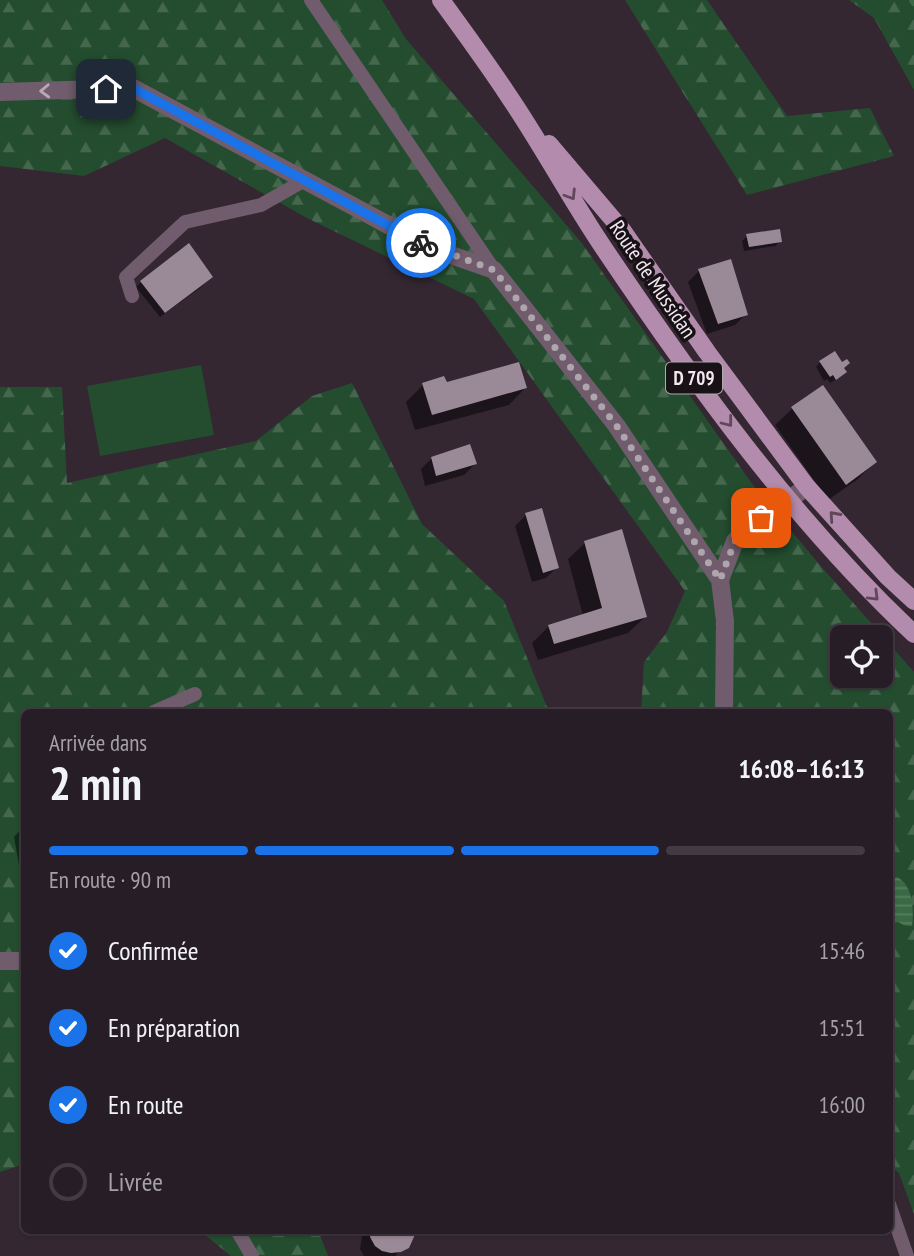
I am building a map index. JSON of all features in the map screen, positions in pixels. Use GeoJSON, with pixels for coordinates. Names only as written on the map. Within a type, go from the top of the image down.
{"type":"FeatureCollection","features":[{"type":"Feature","properties":{"kind":"main road","name":"Route de Mussidan"},"geometry":{"type":"LineString","coordinates":[[441,0],[509,95],[602,245],[685,366],[789,500],[870,592],[914,634]]}},
{"type":"Feature","properties":{"kind":"main road","name":"Route de Mussidan"},"geometry":{"type":"LineString","coordinates":[[509,95],[622,230],[707,352],[807,487],[888,577],[914,601]]}},
{"type":"Feature","properties":{"kind":"street"},"geometry":{"type":"LineString","coordinates":[[0,92],[133,88],[431,248],[494,270],[616,425],[720,580],[726,621],[724,709]]}},
{"type":"Feature","properties":{"kind":"street"},"geometry":{"type":"LineString","coordinates":[[720,580],[735,541],[761,518],[807,487]]}},
{"type":"Feature","properties":{"kind":"street"},"geometry":{"type":"LineString","coordinates":[[0,961],[21,961]]}},
{"type":"Feature","properties":{"kind":"lane"},"geometry":{"type":"LineString","coordinates":[[311,0],[494,270]]}},
{"type":"Feature","properties":{"kind":"lane"},"geometry":{"type":"LineString","coordinates":[[132,296],[126,277],[186,222],[261,205],[305,180]]}},
{"type":"Feature","properties":{"kind":"lane"},"geometry":{"type":"LineString","coordinates":[[161,709],[195,694]]}},
{"type":"Feature","properties":{"kind":"lane"},"geometry":{"type":"LineString","coordinates":[[893,1216],[907,1256]]}},
{"type":"Feature","properties":{"kind":"lane"},"geometry":{"type":"LineString","coordinates":[[239,1234],[252,1256]]}},
{"type":"Feature","properties":{"kind":"green space"},"geometry":{"type":"Polygon","coordinates":[[[0,0],[382,0],[406,39],[581,242],[753,485],[873,625],[830,625],[830,688],[893,688],[893,648],[914,672],[914,1214],[899,1173],[893,1169],[893,709],[641,709],[644,662],[667,632],[685,591],[474,299],[307,218],[165,138],[84,176],[0,166],[0,0]]]}},
{"type":"Feature","properties":{"kind":"green space"},"geometry":{"type":"Polygon","coordinates":[[[625,0],[707,0],[787,116],[870,108],[894,156],[747,195],[625,0]]]}},
{"type":"Feature","properties":{"kind":"green space"},"geometry":{"type":"Polygon","coordinates":[[[849,0],[914,0],[914,90],[874,18],[849,0]]]}},
{"type":"Feature","properties":{"kind":"green space"},"geometry":{"type":"Polygon","coordinates":[[[201,365],[214,435],[100,456],[87,386],[201,365]]]}},
{"type":"Feature","properties":{"kind":"green space"},"geometry":{"type":"Polygon","coordinates":[[[352,383],[422,524],[504,601],[548,709],[21,709],[21,1165],[0,1172],[0,387],[62,387],[67,483],[256,441],[312,396],[352,383]]]}},
{"type":"Feature","properties":{"kind":"green space"},"geometry":{"type":"Polygon","coordinates":[[[204,1234],[320,1234],[328,1256],[231,1256],[204,1234]]]}},
{"type":"Feature","properties":{"kind":"shaded area"},"geometry":{"type":"Polygon","coordinates":[[[897,877],[902,881],[909,892],[912,926],[899,922],[893,912],[893,878],[897,877]]]}},
{"type":"Feature","properties":{"kind":"building"},"geometry":{"type":"Polygon","coordinates":[[[780,229],[782,242],[749,247],[746,234],[780,229]]]}},
{"type":"Feature","properties":{"kind":"building"},"geometry":{"type":"Polygon","coordinates":[[[189,243],[213,277],[165,313],[140,281],[189,243]]]}},
{"type":"Feature","properties":{"kind":"building"},"geometry":{"type":"Polygon","coordinates":[[[731,259],[748,315],[718,324],[698,269],[731,259]]]}},
{"type":"Feature","properties":{"kind":"building"},"geometry":{"type":"Polygon","coordinates":[[[835,351],[842,362],[847,359],[850,363],[844,368],[847,372],[836,380],[833,375],[830,377],[819,361],[835,351]]]}},
{"type":"Feature","properties":{"kind":"building"},"geometry":{"type":"Polygon","coordinates":[[[519,362],[527,388],[432,415],[422,383],[444,376],[447,382],[519,362]]]}},
{"type":"Feature","properties":{"kind":"building"},"geometry":{"type":"Polygon","coordinates":[[[823,385],[877,462],[846,485],[791,407],[823,385]]]}},
{"type":"Feature","properties":{"kind":"building"},"geometry":{"type":"Polygon","coordinates":[[[470,444],[477,464],[436,476],[431,457],[470,444]]]}},
{"type":"Feature","properties":{"kind":"building"},"geometry":{"type":"Polygon","coordinates":[[[542,508],[559,568],[543,573],[525,513],[542,508]]]}},
{"type":"Feature","properties":{"kind":"building"},"geometry":{"type":"Polygon","coordinates":[[[622,529],[647,617],[554,644],[548,625],[602,608],[584,541],[622,529]]]}},
{"type":"Feature","properties":{"kind":"building"},"geometry":{"type":"Polygon","coordinates":[[[370,1234],[415,1234],[409,1248],[391,1253],[375,1246],[370,1234]]]}},
{"type":"Feature","properties":{"kind":"way so far"},"geometry":{"type":"LineString","coordinates":[[421,243],[494,270],[616,425],[720,580],[735,541],[761,518]]}},
{"type":"Feature","properties":{"kind":"route"},"geometry":{"type":"LineString","coordinates":[[106,89],[133,88],[421,243]]}}]}
